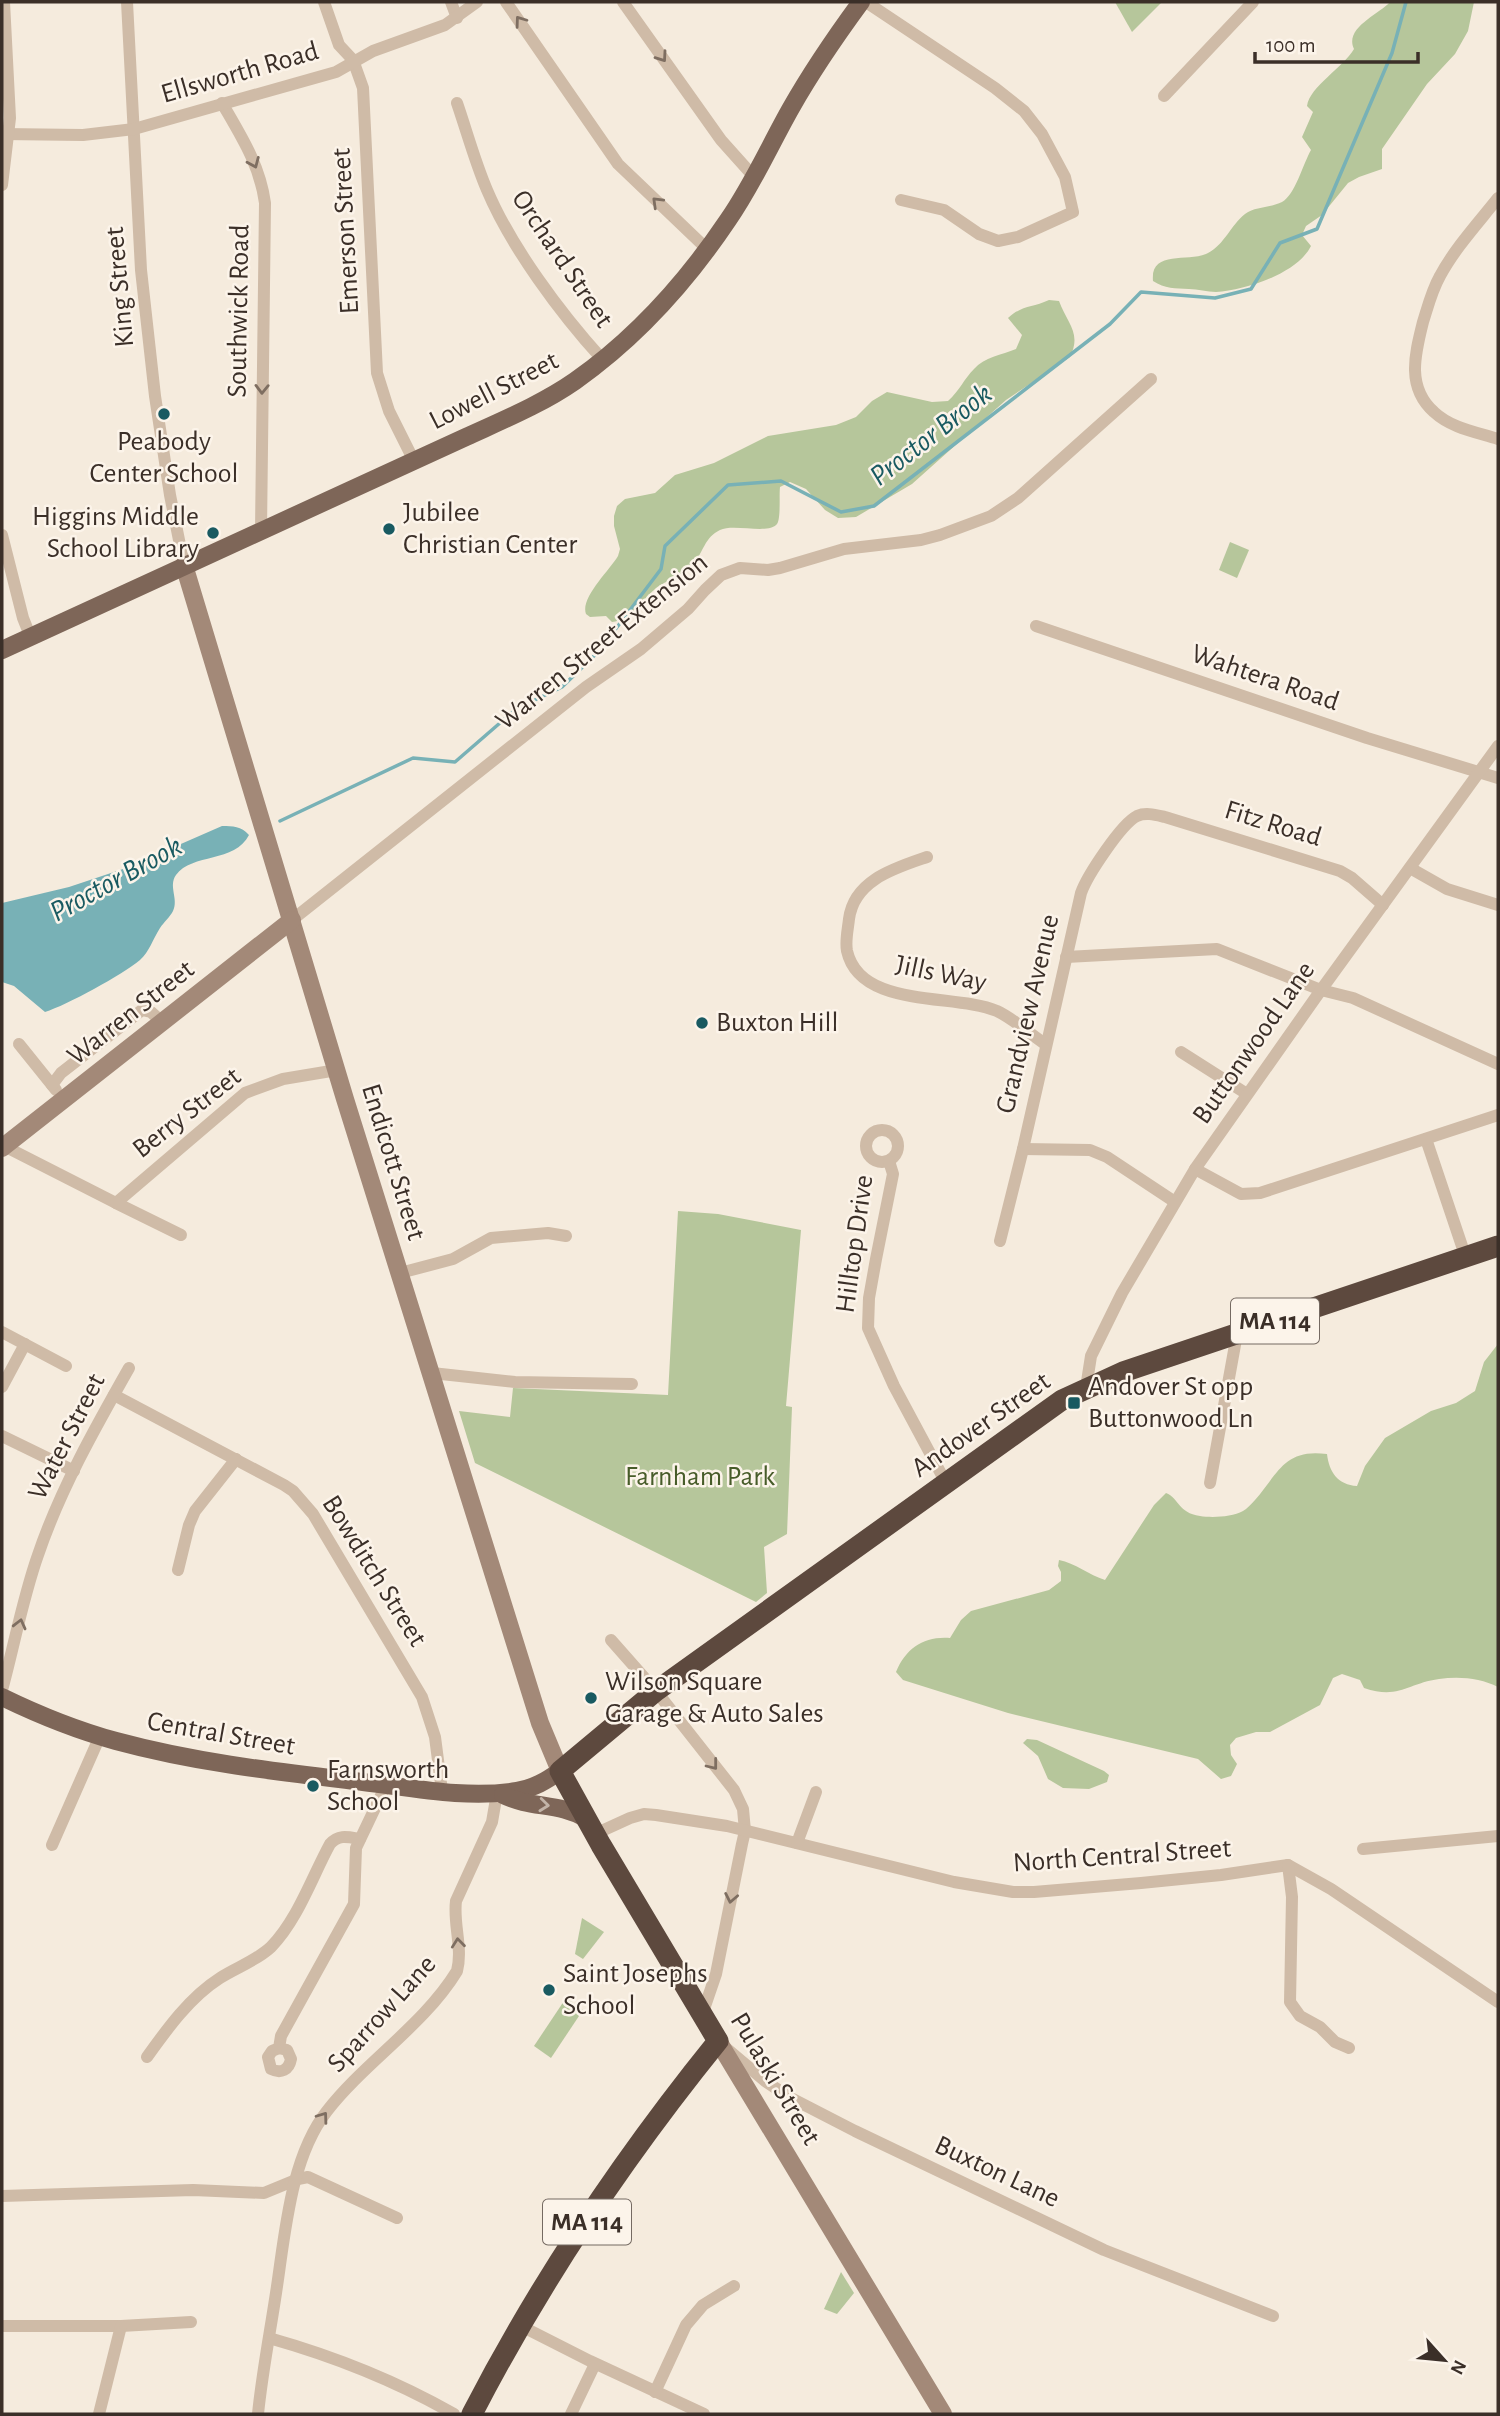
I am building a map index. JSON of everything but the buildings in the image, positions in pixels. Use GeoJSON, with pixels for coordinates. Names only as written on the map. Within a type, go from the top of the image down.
{"type":"FeatureCollection","features":[{"type":"Feature","properties":{"kind":"highway","name":"Andover Street"},"geometry":{"type":"LineString","coordinates":[[560,1771],[656,1691],[759,1615],[1047,1411],[1086,1388],[1123,1372],[1498,1246]]}},
{"type":"Feature","properties":{"kind":"highway","name":"Pulaski Street"},"geometry":{"type":"LineString","coordinates":[[560,1771],[718,2040]]}},
{"type":"Feature","properties":{"kind":"highway","name":"MA 114"},"geometry":{"type":"LineString","coordinates":[[472,2414],[521,2326],[613,2183],[718,2040]]}},
{"type":"Feature","properties":{"kind":"main road","name":"Lowell Street"},"geometry":{"type":"LineString","coordinates":[[2,650],[529,407],[574,381],[651,315],[707,249],[755,178],[821,58],[864,2]]}},
{"type":"Feature","properties":{"kind":"main road","name":"Central Street"},"geometry":{"type":"LineString","coordinates":[[2,1697],[55,1721],[100,1736],[164,1752],[386,1785],[498,1793],[531,1788],[560,1771]]}},
{"type":"Feature","properties":{"kind":"main road"},"geometry":{"type":"LineString","coordinates":[[498,1793],[528,1804],[562,1807],[591,1827]]}},
{"type":"Feature","properties":{"kind":"street","name":"King Street"},"geometry":{"type":"LineString","coordinates":[[127,2],[141,270],[155,396],[184,565]]}},
{"type":"Feature","properties":{"kind":"street","name":"Emerson Street"},"geometry":{"type":"LineString","coordinates":[[324,2],[339,45],[353,61],[363,88],[379,383],[389,411],[414,461]]}},
{"type":"Feature","properties":{"kind":"street"},"geometry":{"type":"LineString","coordinates":[[451,2],[457,18]]}},
{"type":"Feature","properties":{"kind":"street","name":"Ellsworth Road"},"geometry":{"type":"LineString","coordinates":[[5,134],[83,135],[134,130],[325,75],[373,51],[445,25],[477,2]]}},
{"type":"Feature","properties":{"kind":"street"},"geometry":{"type":"LineString","coordinates":[[506,2],[618,164],[707,249]]}},
{"type":"Feature","properties":{"kind":"street"},"geometry":{"type":"LineString","coordinates":[[623,2],[721,140],[755,178]]}},
{"type":"Feature","properties":{"kind":"street"},"geometry":{"type":"LineString","coordinates":[[864,2],[995,88],[1024,111],[1042,134],[1065,177],[1073,212],[1025,235],[998,241],[979,234],[944,211],[901,200]]}},
{"type":"Feature","properties":{"kind":"street"},"geometry":{"type":"LineString","coordinates":[[1164,96],[1253,2]]}},
{"type":"Feature","properties":{"kind":"street"},"geometry":{"type":"LineString","coordinates":[[2,185],[5,134],[10,118],[3,5]]}},
{"type":"Feature","properties":{"kind":"street","name":"Southwick Road"},"geometry":{"type":"LineString","coordinates":[[222,103],[253,157],[265,203],[261,530]]}},
{"type":"Feature","properties":{"kind":"street","name":"Orchard Street"},"geometry":{"type":"LineString","coordinates":[[457,103],[487,190],[508,232],[572,325],[602,359]]}},
{"type":"Feature","properties":{"kind":"street"},"geometry":{"type":"LineString","coordinates":[[1498,198],[1440,275],[1423,322],[1414,370],[1419,394],[1436,414],[1455,426],[1498,439]]}},
{"type":"Feature","properties":{"kind":"street","name":"Warren Street Extension"},"geometry":{"type":"LineString","coordinates":[[292,920],[586,687],[641,649],[688,609],[721,575],[740,568],[768,570],[844,549],[921,540],[991,516],[1018,498],[1151,379]]}},
{"type":"Feature","properties":{"kind":"street"},"geometry":{"type":"LineString","coordinates":[[2,540],[31,638]]}},
{"type":"Feature","properties":{"kind":"street","name":"Endicott Street"},"geometry":{"type":"LineString","coordinates":[[184,565],[337,1070],[540,1723],[560,1771]]}},
{"type":"Feature","properties":{"kind":"street","name":"Wahtera Road"},"geometry":{"type":"LineString","coordinates":[[1036,626],[1367,738],[1498,779]]}},
{"type":"Feature","properties":{"kind":"street","name":"Buttonwood Lane"},"geometry":{"type":"LineString","coordinates":[[1086,1388],[1089,1364],[1101,1334],[1195,1169],[1498,746]]}},
{"type":"Feature","properties":{"kind":"street","name":"Fitz Road"},"geometry":{"type":"LineString","coordinates":[[1138,815],[1165,817],[1340,871],[1383,905]]}},
{"type":"Feature","properties":{"kind":"street","name":"Grandview Avenue"},"geometry":{"type":"LineString","coordinates":[[1000,1241],[1077,905],[1087,876],[1126,825],[1138,815]]}},
{"type":"Feature","properties":{"kind":"street","name":"Jills Way"},"geometry":{"type":"LineString","coordinates":[[928,857],[893,869],[864,887],[850,908],[847,951],[858,974],[876,986],[895,993],[948,1000],[997,1011],[1045,1044]]}},
{"type":"Feature","properties":{"kind":"street"},"geometry":{"type":"LineString","coordinates":[[1409,868],[1447,889],[1498,905]]}},
{"type":"Feature","properties":{"kind":"street","name":"Warren Street"},"geometry":{"type":"LineString","coordinates":[[3,1147],[58,1092],[162,1022],[292,920]]}},
{"type":"Feature","properties":{"kind":"street"},"geometry":{"type":"LineString","coordinates":[[1066,957],[1217,949],[1321,990],[1353,998],[1498,1064]]}},
{"type":"Feature","properties":{"kind":"street"},"geometry":{"type":"LineString","coordinates":[[19,1044],[58,1092]]}},
{"type":"Feature","properties":{"kind":"street"},"geometry":{"type":"LineString","coordinates":[[1181,1052],[1247,1094]]}},
{"type":"Feature","properties":{"kind":"street","name":"Berry Street"},"geometry":{"type":"LineString","coordinates":[[116,1203],[245,1093],[283,1079],[337,1070]]}},
{"type":"Feature","properties":{"kind":"street"},"geometry":{"type":"LineString","coordinates":[[1195,1169],[1241,1194],[1250,1195],[1498,1115]]}},
{"type":"Feature","properties":{"kind":"street"},"geometry":{"type":"LineString","coordinates":[[1426,1139],[1466,1258]]}},
{"type":"Feature","properties":{"kind":"street"},"geometry":{"type":"LineString","coordinates":[[3,1147],[181,1236]]}},
{"type":"Feature","properties":{"kind":"street"},"geometry":{"type":"LineString","coordinates":[[1023,1149],[1090,1150],[1107,1157],[1175,1202]]}},
{"type":"Feature","properties":{"kind":"street","name":"Hilltop Drive"},"geometry":{"type":"LineString","coordinates":[[889,1161],[894,1174],[869,1297],[868,1328],[894,1386],[946,1483]]}},
{"type":"Feature","properties":{"kind":"street"},"geometry":{"type":"LineString","coordinates":[[400,1273],[441,1263],[491,1238],[548,1233],[566,1236]]}},
{"type":"Feature","properties":{"kind":"street"},"geometry":{"type":"LineString","coordinates":[[2,1332],[66,1366]]}},
{"type":"Feature","properties":{"kind":"street"},"geometry":{"type":"LineString","coordinates":[[1210,1483],[1237,1334]]}},
{"type":"Feature","properties":{"kind":"street"},"geometry":{"type":"LineString","coordinates":[[2,1387],[25,1344]]}},
{"type":"Feature","properties":{"kind":"street","name":"Water Street"},"geometry":{"type":"LineString","coordinates":[[2,1689],[42,1544],[74,1471],[130,1368]]}},
{"type":"Feature","properties":{"kind":"street"},"geometry":{"type":"LineString","coordinates":[[432,1373],[515,1382],[632,1384]]}},
{"type":"Feature","properties":{"kind":"street","name":"Bowditch Street"},"geometry":{"type":"LineString","coordinates":[[114,1395],[293,1491],[313,1514],[422,1697],[435,1737],[442,1791]]}},
{"type":"Feature","properties":{"kind":"street"},"geometry":{"type":"LineString","coordinates":[[2,1436],[74,1471]]}},
{"type":"Feature","properties":{"kind":"street"},"geometry":{"type":"LineString","coordinates":[[178,1570],[195,1511],[236,1459]]}},
{"type":"Feature","properties":{"kind":"street"},"geometry":{"type":"LineString","coordinates":[[611,1640],[656,1691],[734,1790],[743,1810],[745,1831],[716,1974],[703,2012]]}},
{"type":"Feature","properties":{"kind":"street"},"geometry":{"type":"LineString","coordinates":[[52,1845],[100,1736]]}},
{"type":"Feature","properties":{"kind":"street"},"geometry":{"type":"LineString","coordinates":[[279,2048],[281,2036],[355,1903],[354,1856],[386,1785]]}},
{"type":"Feature","properties":{"kind":"street"},"geometry":{"type":"LineString","coordinates":[[797,1843],[816,1792]]}},
{"type":"Feature","properties":{"kind":"street","name":"Sparrow Lane"},"geometry":{"type":"LineString","coordinates":[[258,2414],[292,2192],[305,2150],[322,2118],[415,2021],[457,1971],[459,1962],[456,1901],[492,1822],[498,1793]]}},
{"type":"Feature","properties":{"kind":"street","name":"North Central Street"},"geometry":{"type":"LineString","coordinates":[[591,1827],[644,1814],[727,1826],[954,1882],[1013,1892],[1140,1883],[1288,1865]]}},
{"type":"Feature","properties":{"kind":"street"},"geometry":{"type":"LineString","coordinates":[[147,2057],[172,2024],[208,1987],[268,1950],[276,1941],[335,1838],[344,1836],[360,1839]]}},
{"type":"Feature","properties":{"kind":"street"},"geometry":{"type":"LineString","coordinates":[[1363,1849],[1498,1836]]}},
{"type":"Feature","properties":{"kind":"street"},"geometry":{"type":"LineString","coordinates":[[1288,1865],[1331,1889],[1498,2002]]}},
{"type":"Feature","properties":{"kind":"street"},"geometry":{"type":"LineString","coordinates":[[1288,1865],[1292,1897],[1290,2002],[1300,2016],[1320,2027],[1335,2042],[1349,2048]]}},
{"type":"Feature","properties":{"kind":"street","name":"Buxton Lane"},"geometry":{"type":"LineString","coordinates":[[718,2040],[765,2081],[826,2117],[1104,2250],[1273,2316]]}},
{"type":"Feature","properties":{"kind":"street","name":"Pulaski Street"},"geometry":{"type":"LineString","coordinates":[[718,2040],[943,2414]]}},
{"type":"Feature","properties":{"kind":"street"},"geometry":{"type":"LineString","coordinates":[[2,2196],[192,2190],[264,2193],[308,2177],[397,2218]]}},
{"type":"Feature","properties":{"kind":"street"},"geometry":{"type":"LineString","coordinates":[[656,2392],[686,2325],[703,2305],[734,2286]]}},
{"type":"Feature","properties":{"kind":"street"},"geometry":{"type":"LineString","coordinates":[[2,2326],[121,2326],[191,2322]]}},
{"type":"Feature","properties":{"kind":"street"},"geometry":{"type":"LineString","coordinates":[[99,2414],[121,2326]]}},
{"type":"Feature","properties":{"kind":"street"},"geometry":{"type":"LineString","coordinates":[[521,2326],[595,2364],[704,2414]]}},
{"type":"Feature","properties":{"kind":"street"},"geometry":{"type":"LineString","coordinates":[[269,2337],[382,2378],[454,2414]]}},
{"type":"Feature","properties":{"kind":"street"},"geometry":{"type":"LineString","coordinates":[[571,2414],[595,2364]]}},
{"type":"Feature","properties":{"kind":"green space"},"geometry":{"type":"Polygon","coordinates":[[[1115,2],[1162,2],[1132,32],[1115,2]]]}},
{"type":"Feature","properties":{"kind":"green space"},"geometry":{"type":"Polygon","coordinates":[[[1390,2],[1474,2],[1468,31],[1455,54],[1427,84],[1382,149],[1382,169],[1348,183],[1322,215],[1306,226],[1302,235],[1311,246],[1304,256],[1269,279],[1216,292],[1170,288],[1153,281],[1154,271],[1164,261],[1208,253],[1219,245],[1245,214],[1287,198],[1311,150],[1302,137],[1313,112],[1307,106],[1309,99],[1354,49],[1352,41],[1358,28],[1390,2]]]}},
{"type":"Feature","properties":{"kind":"green space"},"geometry":{"type":"Polygon","coordinates":[[[1049,300],[1059,301],[1072,328],[1074,341],[1070,357],[1006,400],[912,484],[856,517],[838,518],[825,510],[806,489],[790,482],[780,487],[779,517],[773,527],[726,528],[715,533],[694,564],[658,587],[635,610],[619,621],[612,622],[606,616],[590,617],[586,614],[587,600],[618,556],[620,549],[614,516],[617,506],[625,499],[655,493],[675,475],[714,463],[768,436],[836,425],[856,417],[872,401],[887,392],[932,402],[948,401],[978,365],[1016,349],[1022,335],[1008,318],[1023,309],[1049,300]]]}},
{"type":"Feature","properties":{"kind":"green space"},"geometry":{"type":"Polygon","coordinates":[[[1230,542],[1249,550],[1237,578],[1219,570],[1230,542]]]}},
{"type":"Feature","properties":{"kind":"green space","name":"Farnham Park"},"geometry":{"type":"Polygon","coordinates":[[[678,1211],[718,1214],[801,1230],[786,1406],[792,1407],[787,1534],[764,1547],[767,1593],[756,1602],[475,1463],[459,1411],[510,1417],[513,1388],[668,1395],[678,1211]]]}},
{"type":"Feature","properties":{"kind":"green space"},"geometry":{"type":"Polygon","coordinates":[[[1498,1344],[1498,1687],[1470,1678],[1454,1678],[1428,1681],[1403,1690],[1386,1692],[1364,1688],[1360,1680],[1342,1674],[1333,1678],[1320,1705],[1270,1732],[1256,1732],[1236,1738],[1230,1745],[1231,1755],[1237,1764],[1231,1776],[1221,1779],[1198,1759],[1008,1713],[903,1680],[896,1672],[905,1656],[917,1645],[932,1639],[950,1638],[961,1620],[971,1611],[1049,1590],[1061,1581],[1059,1560],[1105,1580],[1154,1505],[1166,1493],[1183,1509],[1193,1514],[1210,1517],[1233,1515],[1249,1506],[1291,1459],[1313,1453],[1327,1454],[1336,1476],[1345,1483],[1357,1486],[1365,1466],[1385,1438],[1431,1411],[1456,1403],[1475,1391],[1484,1362],[1498,1344]]]}},
{"type":"Feature","properties":{"kind":"green space"},"geometry":{"type":"Polygon","coordinates":[[[1027,1739],[1037,1740],[1104,1771],[1109,1775],[1107,1782],[1089,1789],[1063,1788],[1048,1779],[1038,1756],[1023,1743],[1027,1739]]]}},
{"type":"Feature","properties":{"kind":"green space"},"geometry":{"type":"Polygon","coordinates":[[[582,1918],[604,1932],[583,1959],[575,1954],[582,1918]]]}},
{"type":"Feature","properties":{"kind":"green space"},"geometry":{"type":"Polygon","coordinates":[[[566,1998],[583,2010],[551,2058],[534,2046],[566,1998]]]}},
{"type":"Feature","properties":{"kind":"green space"},"geometry":{"type":"Polygon","coordinates":[[[841,2272],[854,2293],[837,2314],[824,2309],[841,2272]]]}},
{"type":"Feature","properties":{"kind":"water"},"geometry":{"type":"Polygon","coordinates":[[[222,826],[237,827],[249,835],[243,844],[234,850],[192,863],[176,875],[173,884],[173,911],[146,953],[132,966],[80,996],[45,1012],[14,986],[2,982],[2,903],[69,887],[126,868],[222,826]]]}},
{"type":"Feature","properties":{"kind":"waterway","name":"Proctor Brook"},"geometry":{"type":"LineString","coordinates":[[280,821],[413,758],[455,762],[516,709],[562,687],[599,651],[661,569],[665,546],[728,485],[781,481],[841,512],[874,506],[1110,324],[1141,292],[1215,298],[1251,289],[1280,243],[1317,229],[1392,53],[1406,2]]}},
{"type":"Feature","properties":{"kind":"place","name":"Peabody Center School"},"geometry":{"type":"Point","coordinates":[164,414]}},
{"type":"Feature","properties":{"kind":"place","name":"Jubilee Christian Center"},"geometry":{"type":"Point","coordinates":[389,529]}},
{"type":"Feature","properties":{"kind":"place","name":"Higgins Middle School Library"},"geometry":{"type":"Point","coordinates":[213,533]}},
{"type":"Feature","properties":{"kind":"place","name":"Buxton Hill"},"geometry":{"type":"Point","coordinates":[702,1023]}},
{"type":"Feature","properties":{"kind":"place","name":"Andover St opp Buttonwood Ln"},"geometry":{"type":"Point","coordinates":[1074,1403]}},
{"type":"Feature","properties":{"kind":"place","name":"Wilson Square Garage & Auto Sales"},"geometry":{"type":"Point","coordinates":[591,1698]}},
{"type":"Feature","properties":{"kind":"place","name":"Farnsworth School"},"geometry":{"type":"Point","coordinates":[313,1786]}},
{"type":"Feature","properties":{"kind":"place","name":"Saint Josephs School"},"geometry":{"type":"Point","coordinates":[549,1990]}}]}
